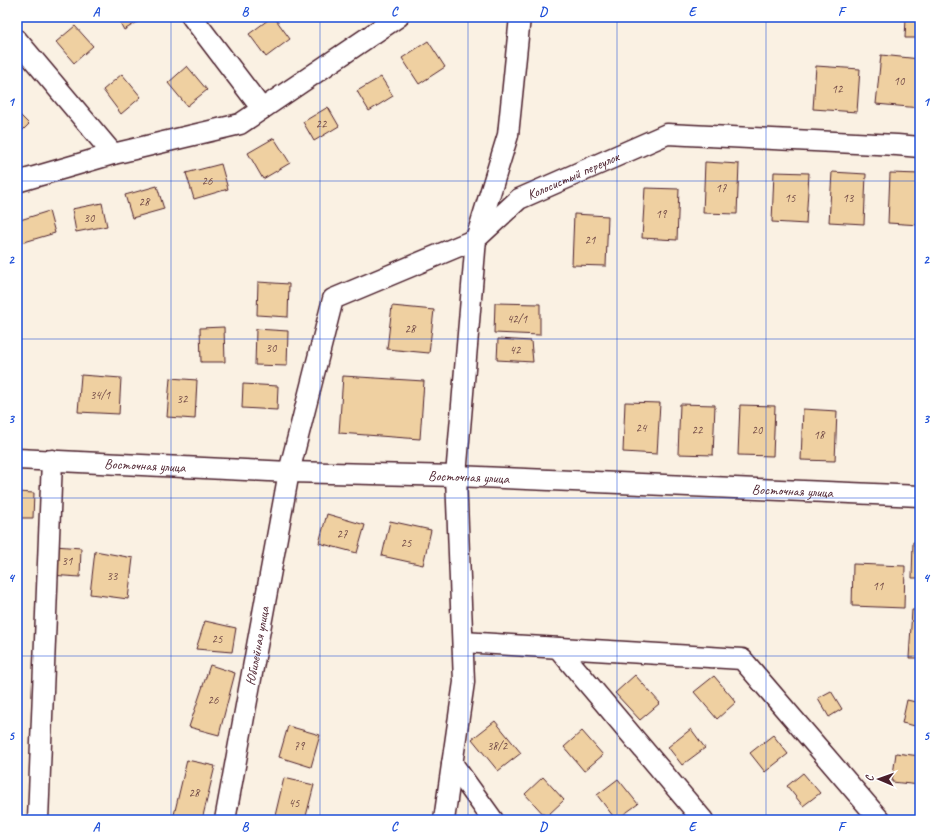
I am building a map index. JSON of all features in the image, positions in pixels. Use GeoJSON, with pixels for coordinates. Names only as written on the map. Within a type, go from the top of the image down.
{"type":"FeatureCollection","features":[{"type":"Feature","properties":{"kind":"street"},"geometry":{"type":"LineString","coordinates":[[192,17],[262,109]]}},
{"type":"Feature","properties":{"kind":"street"},"geometry":{"type":"LineString","coordinates":[[444,820],[464,682],[456,476],[476,239],[508,136],[520,17]]}},
{"type":"Feature","properties":{"kind":"street"},"geometry":{"type":"LineString","coordinates":[[17,182],[113,154],[240,124],[396,18]]}},
{"type":"Feature","properties":{"kind":"street"},"geometry":{"type":"LineString","coordinates":[[17,40],[113,154]]}},
{"type":"Feature","properties":{"kind":"street","name":"Колосистый переулок"},"geometry":{"type":"LineString","coordinates":[[476,239],[519,199],[667,134],[897,145],[920,148]]}},
{"type":"Feature","properties":{"kind":"street","name":"Юбилейная улица"},"geometry":{"type":"LineString","coordinates":[[225,820],[289,472],[333,299],[476,239]]}},
{"type":"Feature","properties":{"kind":"street","name":"Восточная улица"},"geometry":{"type":"LineString","coordinates":[[17,459],[289,472],[456,476],[920,496]]}},
{"type":"Feature","properties":{"kind":"street"},"geometry":{"type":"LineString","coordinates":[[38,820],[52,460]]}},
{"type":"Feature","properties":{"kind":"street"},"geometry":{"type":"LineString","coordinates":[[463,642],[742,659],[880,820]]}},
{"type":"Feature","properties":{"kind":"street"},"geometry":{"type":"LineString","coordinates":[[558,648],[703,820]]}},
{"type":"Feature","properties":{"kind":"street"},"geometry":{"type":"LineString","coordinates":[[452,763],[493,820]]}},
{"type":"Feature","properties":{"kind":"building"},"geometry":{"type":"Polygon","coordinates":[[[117,17],[146,17],[124,30],[117,17]]]}},
{"type":"Feature","properties":{"kind":"building"},"geometry":{"type":"Polygon","coordinates":[[[274,17],[290,39],[266,57],[249,34],[274,17]]]}},
{"type":"Feature","properties":{"kind":"building"},"geometry":{"type":"Polygon","coordinates":[[[906,17],[920,17],[920,38],[905,38],[906,17]]]}},
{"type":"Feature","properties":{"kind":"building"},"geometry":{"type":"Polygon","coordinates":[[[75,26],[93,46],[74,63],[56,42],[75,26]]]}},
{"type":"Feature","properties":{"kind":"building"},"geometry":{"type":"Polygon","coordinates":[[[428,41],[445,67],[419,84],[402,58],[428,41]]]}},
{"type":"Feature","properties":{"kind":"building"},"geometry":{"type":"Polygon","coordinates":[[[881,55],[920,59],[920,108],[876,104],[881,55]]]}},
{"type":"Feature","properties":{"kind":"building"},"geometry":{"type":"Polygon","coordinates":[[[187,66],[207,90],[187,106],[168,83],[187,66]]]}},
{"type":"Feature","properties":{"kind":"building"},"geometry":{"type":"Polygon","coordinates":[[[816,66],[860,69],[857,112],[813,109],[816,66]]]}},
{"type":"Feature","properties":{"kind":"building"},"geometry":{"type":"Polygon","coordinates":[[[122,74],[141,97],[121,114],[103,90],[122,74]]]}},
{"type":"Feature","properties":{"kind":"building"},"geometry":{"type":"Polygon","coordinates":[[[381,77],[393,96],[369,111],[357,91],[381,77]]]}},
{"type":"Feature","properties":{"kind":"building"},"geometry":{"type":"Polygon","coordinates":[[[328,107],[339,126],[314,141],[303,122],[328,107]]]}},
{"type":"Feature","properties":{"kind":"building"},"geometry":{"type":"Polygon","coordinates":[[[17,112],[29,124],[17,136],[17,112]]]}},
{"type":"Feature","properties":{"kind":"building"},"geometry":{"type":"Polygon","coordinates":[[[274,138],[290,163],[263,179],[248,153],[274,138]]]}},
{"type":"Feature","properties":{"kind":"building"},"geometry":{"type":"Polygon","coordinates":[[[705,162],[739,164],[737,214],[703,213],[705,162]]]}},
{"type":"Feature","properties":{"kind":"building"},"geometry":{"type":"Polygon","coordinates":[[[221,164],[228,189],[194,199],[186,173],[221,164]]]}},
{"type":"Feature","properties":{"kind":"building"},"geometry":{"type":"Polygon","coordinates":[[[774,172],[809,173],[806,224],[772,222],[774,172]]]}},
{"type":"Feature","properties":{"kind":"building"},"geometry":{"type":"Polygon","coordinates":[[[832,172],[866,174],[864,224],[829,222],[832,172]]]}},
{"type":"Feature","properties":{"kind":"building"},"geometry":{"type":"Polygon","coordinates":[[[890,173],[920,174],[920,225],[888,223],[890,173]]]}},
{"type":"Feature","properties":{"kind":"building"},"geometry":{"type":"Polygon","coordinates":[[[157,186],[164,209],[132,218],[125,195],[157,186]]]}},
{"type":"Feature","properties":{"kind":"building"},"geometry":{"type":"Polygon","coordinates":[[[645,188],[679,189],[677,240],[642,238],[645,188]]]}},
{"type":"Feature","properties":{"kind":"building"},"geometry":{"type":"Polygon","coordinates":[[[102,203],[107,226],[76,232],[72,209],[102,203]]]}},
{"type":"Feature","properties":{"kind":"building"},"geometry":{"type":"Polygon","coordinates":[[[49,211],[55,233],[21,243],[17,221],[49,211]]]}},
{"type":"Feature","properties":{"kind":"building"},"geometry":{"type":"Polygon","coordinates":[[[574,214],[608,216],[606,266],[572,265],[574,214]]]}},
{"type":"Feature","properties":{"kind":"building"},"geometry":{"type":"Polygon","coordinates":[[[258,282],[289,284],[288,317],[257,315],[258,282]]]}},
{"type":"Feature","properties":{"kind":"building"},"geometry":{"type":"Polygon","coordinates":[[[495,303],[540,304],[540,335],[494,333],[495,303]]]}},
{"type":"Feature","properties":{"kind":"building"},"geometry":{"type":"Polygon","coordinates":[[[392,306],[434,310],[429,353],[387,349],[392,306]]]}},
{"type":"Feature","properties":{"kind":"building"},"geometry":{"type":"Polygon","coordinates":[[[224,327],[225,362],[201,362],[200,328],[224,327]]]}},
{"type":"Feature","properties":{"kind":"building"},"geometry":{"type":"Polygon","coordinates":[[[256,329],[288,331],[287,366],[255,365],[256,329]]]}},
{"type":"Feature","properties":{"kind":"building"},"geometry":{"type":"Polygon","coordinates":[[[498,339],[531,341],[533,362],[497,360],[498,339]]]}},
{"type":"Feature","properties":{"kind":"building"},"geometry":{"type":"Polygon","coordinates":[[[81,375],[121,378],[119,414],[78,412],[81,375]]]}},
{"type":"Feature","properties":{"kind":"building"},"geometry":{"type":"Polygon","coordinates":[[[343,376],[424,381],[420,439],[339,433],[343,376]]]}},
{"type":"Feature","properties":{"kind":"building"},"geometry":{"type":"Polygon","coordinates":[[[170,378],[197,380],[195,419],[167,417],[170,378]]]}},
{"type":"Feature","properties":{"kind":"building"},"geometry":{"type":"Polygon","coordinates":[[[243,384],[278,386],[277,410],[242,408],[243,384]]]}},
{"type":"Feature","properties":{"kind":"building"},"geometry":{"type":"Polygon","coordinates":[[[625,402],[660,403],[657,454],[623,452],[625,402]]]}},
{"type":"Feature","properties":{"kind":"building"},"geometry":{"type":"Polygon","coordinates":[[[680,404],[715,405],[713,455],[678,454],[680,404]]]}},
{"type":"Feature","properties":{"kind":"building"},"geometry":{"type":"Polygon","coordinates":[[[740,405],[775,406],[773,456],[738,455],[740,405]]]}},
{"type":"Feature","properties":{"kind":"building"},"geometry":{"type":"Polygon","coordinates":[[[803,409],[837,411],[835,461],[801,460],[803,409]]]}},
{"type":"Feature","properties":{"kind":"building"},"geometry":{"type":"Polygon","coordinates":[[[17,492],[34,493],[33,518],[17,518],[17,492]]]}},
{"type":"Feature","properties":{"kind":"building"},"geometry":{"type":"Polygon","coordinates":[[[327,514],[365,525],[357,553],[319,543],[327,514]]]}},
{"type":"Feature","properties":{"kind":"building"},"geometry":{"type":"Polygon","coordinates":[[[390,521],[431,530],[423,565],[382,556],[390,521]]]}},
{"type":"Feature","properties":{"kind":"building"},"geometry":{"type":"Polygon","coordinates":[[[913,542],[920,542],[920,578],[912,578],[913,542]]]}},
{"type":"Feature","properties":{"kind":"building"},"geometry":{"type":"Polygon","coordinates":[[[55,546],[81,548],[80,577],[50,575],[55,546]]]}},
{"type":"Feature","properties":{"kind":"building"},"geometry":{"type":"Polygon","coordinates":[[[95,551],[133,558],[128,599],[90,594],[95,551]]]}},
{"type":"Feature","properties":{"kind":"building"},"geometry":{"type":"Polygon","coordinates":[[[853,564],[905,566],[904,608],[852,606],[853,564]]]}},
{"type":"Feature","properties":{"kind":"building"},"geometry":{"type":"Polygon","coordinates":[[[912,610],[920,610],[920,658],[909,658],[912,610]]]}},
{"type":"Feature","properties":{"kind":"building"},"geometry":{"type":"Polygon","coordinates":[[[205,621],[236,628],[232,652],[196,649],[205,621]]]}},
{"type":"Feature","properties":{"kind":"building"},"geometry":{"type":"Polygon","coordinates":[[[210,665],[235,673],[219,735],[189,727],[210,665]]]}},
{"type":"Feature","properties":{"kind":"building"},"geometry":{"type":"Polygon","coordinates":[[[635,675],[660,703],[640,720],[615,693],[635,675]]]}},
{"type":"Feature","properties":{"kind":"building"},"geometry":{"type":"Polygon","coordinates":[[[714,676],[736,702],[717,719],[694,692],[714,676]]]}},
{"type":"Feature","properties":{"kind":"building"},"geometry":{"type":"Polygon","coordinates":[[[831,691],[842,709],[829,717],[818,698],[831,691]]]}},
{"type":"Feature","properties":{"kind":"building"},"geometry":{"type":"Polygon","coordinates":[[[907,700],[920,703],[920,727],[902,723],[907,700]]]}},
{"type":"Feature","properties":{"kind":"building"},"geometry":{"type":"Polygon","coordinates":[[[495,721],[521,753],[498,771],[472,739],[495,721]]]}},
{"type":"Feature","properties":{"kind":"building"},"geometry":{"type":"Polygon","coordinates":[[[288,726],[320,735],[311,767],[279,757],[288,726]]]}},
{"type":"Feature","properties":{"kind":"building"},"geometry":{"type":"Polygon","coordinates":[[[691,729],[705,748],[682,765],[668,747],[691,729]]]}},
{"type":"Feature","properties":{"kind":"building"},"geometry":{"type":"Polygon","coordinates":[[[582,731],[603,755],[584,771],[564,747],[582,731]]]}},
{"type":"Feature","properties":{"kind":"building"},"geometry":{"type":"Polygon","coordinates":[[[773,735],[788,754],[765,772],[750,753],[773,735]]]}},
{"type":"Feature","properties":{"kind":"building"},"geometry":{"type":"Polygon","coordinates":[[[896,753],[920,756],[920,785],[892,782],[896,753]]]}},
{"type":"Feature","properties":{"kind":"building"},"geometry":{"type":"Polygon","coordinates":[[[187,760],[215,766],[202,820],[173,819],[187,760]]]}},
{"type":"Feature","properties":{"kind":"building"},"geometry":{"type":"Polygon","coordinates":[[[803,773],[820,793],[803,806],[787,786],[803,773]]]}},
{"type":"Feature","properties":{"kind":"building"},"geometry":{"type":"Polygon","coordinates":[[[543,777],[564,800],[546,817],[525,794],[543,777]]]}},
{"type":"Feature","properties":{"kind":"building"},"geometry":{"type":"Polygon","coordinates":[[[284,778],[314,785],[305,820],[274,820],[284,778]]]}},
{"type":"Feature","properties":{"kind":"building"},"geometry":{"type":"Polygon","coordinates":[[[618,779],[638,804],[616,820],[597,795],[618,779]]]}}]}
